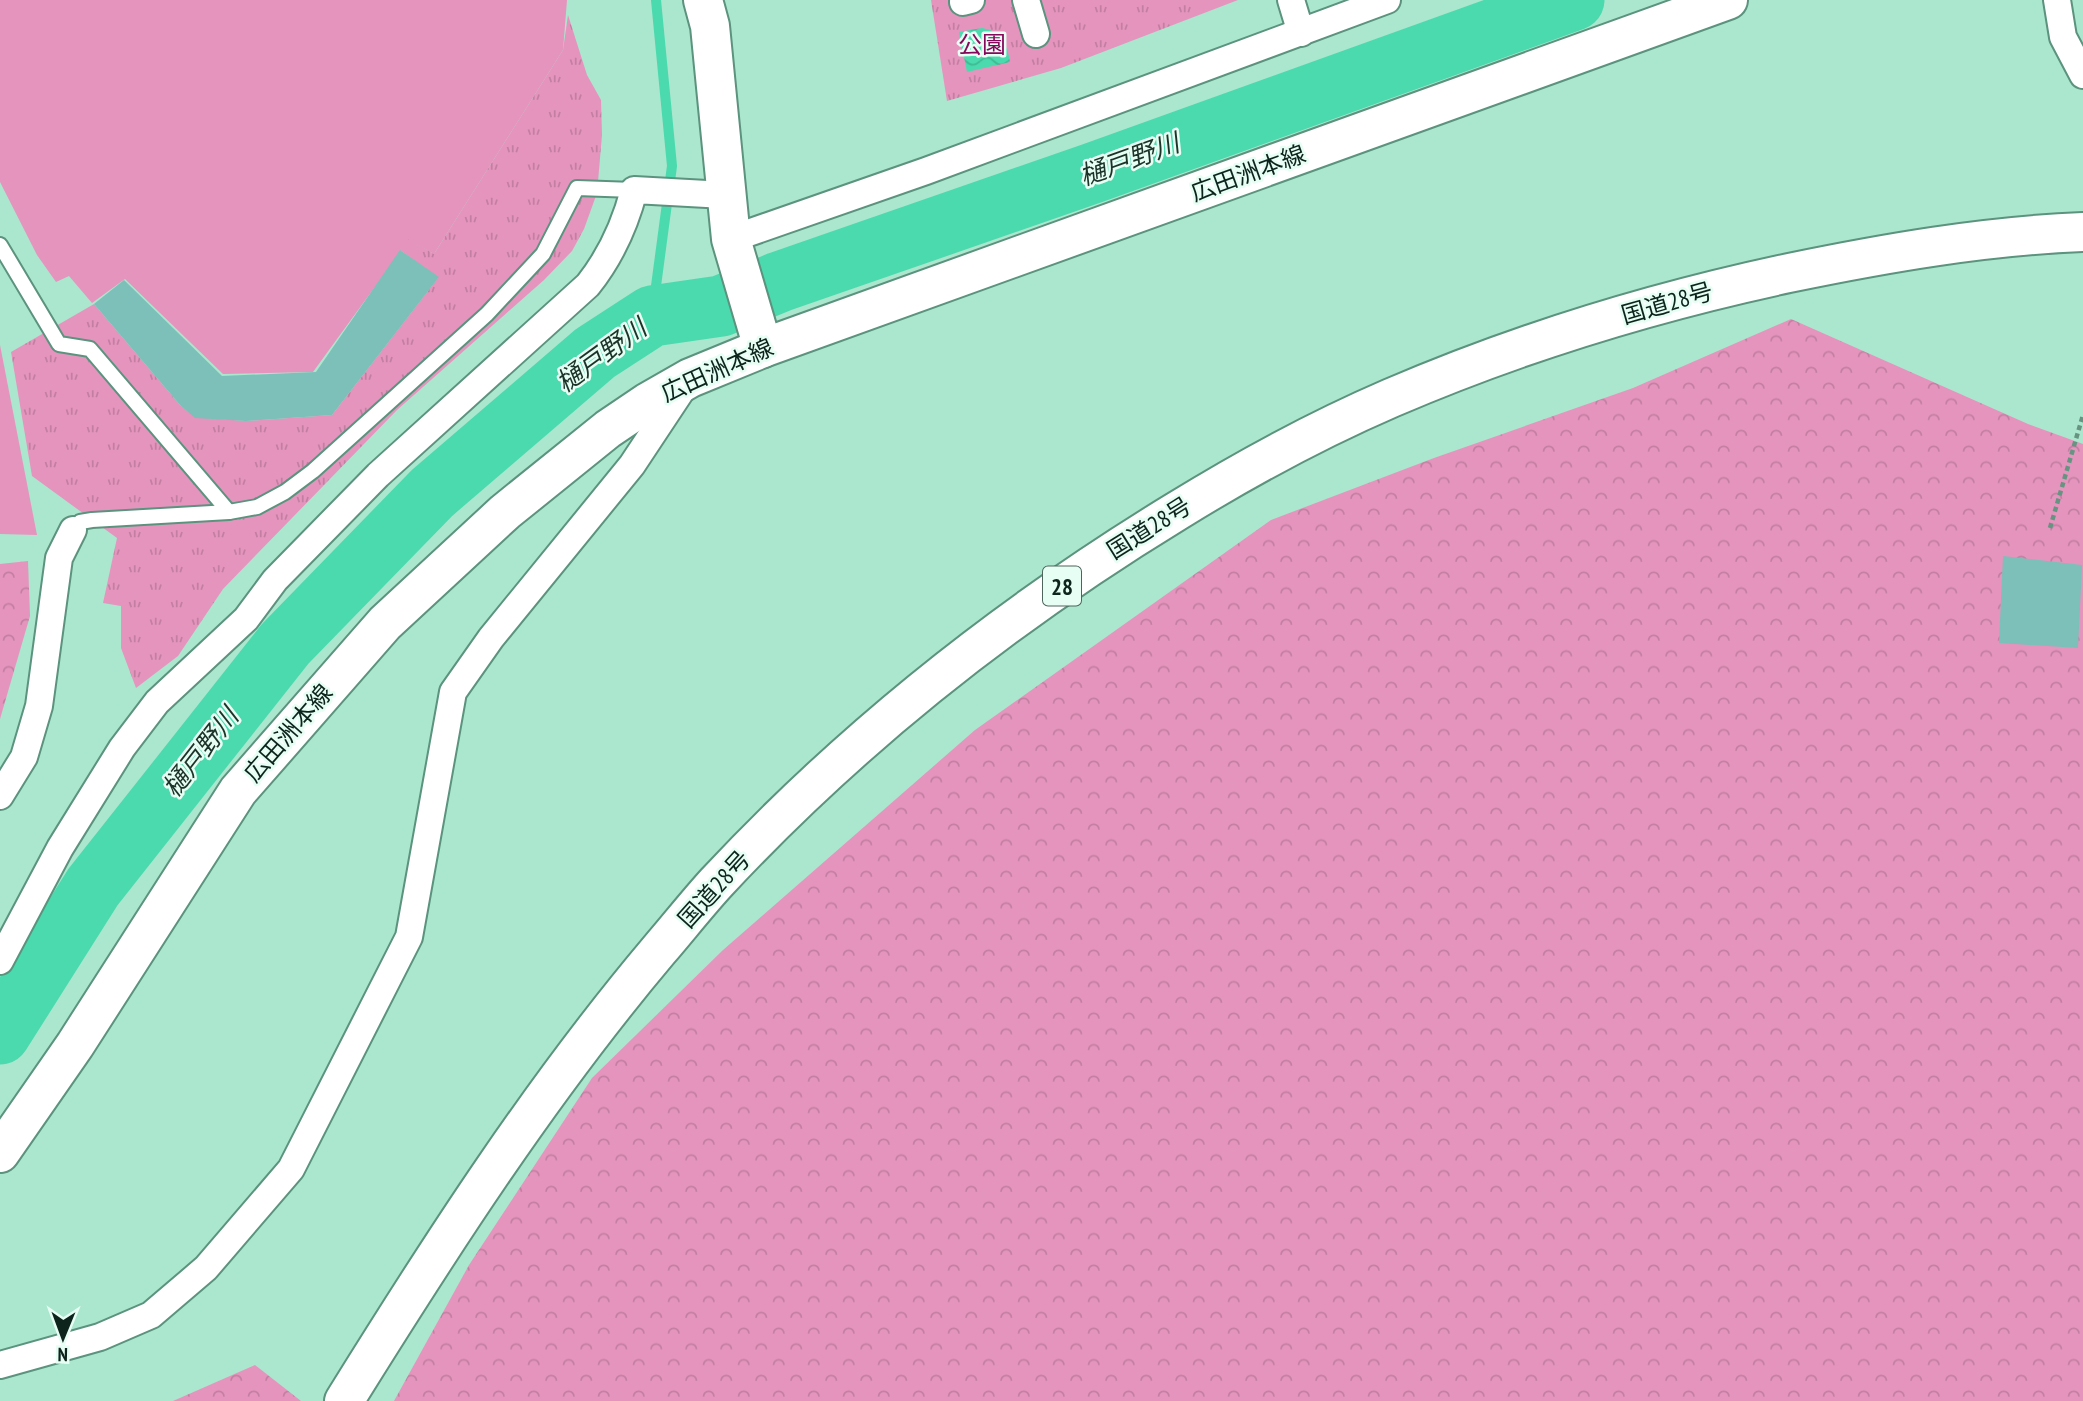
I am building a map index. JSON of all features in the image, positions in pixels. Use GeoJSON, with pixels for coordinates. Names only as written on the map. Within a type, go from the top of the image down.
{"type":"FeatureCollection","features":[{"type":"Feature","properties":{"kind":"main road"},"geometry":{"type":"LineString","coordinates":[[703,0],[710,26],[709,194],[732,247],[760,339]]}},
{"type":"Feature","properties":{"kind":"main road","name":"広田洲本線"},"geometry":{"type":"LineString","coordinates":[[0,1153],[75,1045],[238,790],[385,623],[505,512],[598,437],[648,402],[760,339],[1728,0]]}},
{"type":"Feature","properties":{"kind":"main road","name":"国道28号"},"geometry":{"type":"LineString","coordinates":[[344,1401],[514,1137],[614,1004],[715,885],[833,765],[974,649],[1105,555],[1246,469],[1365,410],[1551,336],[1713,289],[1885,253],[2083,232]]}},
{"type":"Feature","properties":{"kind":"street"},"geometry":{"type":"LineString","coordinates":[[1026,0],[1036,34]]}},
{"type":"Feature","properties":{"kind":"street"},"geometry":{"type":"LineString","coordinates":[[1291,0],[1301,33]]}},
{"type":"Feature","properties":{"kind":"street"},"geometry":{"type":"LineString","coordinates":[[732,247],[926,170],[1387,0]]}},
{"type":"Feature","properties":{"kind":"street"},"geometry":{"type":"LineString","coordinates":[[2057,0],[2063,37],[2083,75]]}},
{"type":"Feature","properties":{"kind":"street"},"geometry":{"type":"LineString","coordinates":[[0,961],[60,848],[122,748],[157,702],[246,619],[275,580],[378,475],[588,285],[603,266],[628,213],[645,190],[709,194]]}},
{"type":"Feature","properties":{"kind":"street"},"geometry":{"type":"LineString","coordinates":[[0,1365],[100,1337],[151,1315],[206,1268],[291,1169],[409,937],[453,692],[491,638],[632,465],[690,378]]}},
{"type":"Feature","properties":{"kind":"street"},"geometry":{"type":"LineString","coordinates":[[0,796],[24,757],[39,706],[59,558],[72,530]]}},
{"type":"Feature","properties":{"kind":"lane"},"geometry":{"type":"LineString","coordinates":[[72,530],[80,522],[92,520],[229,512],[257,507],[294,485],[487,314],[543,254],[577,188],[645,190]]}},
{"type":"Feature","properties":{"kind":"lane"},"geometry":{"type":"LineString","coordinates":[[0,245],[59,344],[90,349],[229,512]]}},
{"type":"Feature","properties":{"kind":"path"},"geometry":{"type":"LineString","coordinates":[[2050,528],[2083,415]]}},
{"type":"Feature","properties":{"kind":"green space"},"geometry":{"type":"Polygon","coordinates":[[[0,0],[567,0],[563,50],[434,254],[409,240],[313,372],[223,374],[125,279],[92,303],[69,276],[56,282],[37,255],[0,182],[0,0]]]}},
{"type":"Feature","properties":{"kind":"green space","name":"公園"},"geometry":{"type":"Polygon","coordinates":[[[931,0],[1238,0],[1061,68],[947,101],[931,0]]]}},
{"type":"Feature","properties":{"kind":"green space"},"geometry":{"type":"Polygon","coordinates":[[[568,15],[587,75],[601,100],[602,135],[597,193],[584,229],[572,251],[544,280],[397,410],[223,589],[178,656],[136,688],[121,648],[121,606],[103,603],[117,538],[32,476],[11,352],[94,304],[180,405],[195,417],[246,421],[332,415],[438,278],[400,250],[409,239],[434,254],[563,50],[568,15]]]}},
{"type":"Feature","properties":{"kind":"green space"},"geometry":{"type":"Polygon","coordinates":[[[1791,319],[2028,424],[2083,444],[2083,1401],[394,1401],[469,1265],[592,1078],[723,950],[975,730],[1271,520],[1434,458],[1633,388],[1791,319]]]}},
{"type":"Feature","properties":{"kind":"green space"},"geometry":{"type":"Polygon","coordinates":[[[0,345],[37,535],[0,534],[0,345]]]}},
{"type":"Feature","properties":{"kind":"green space"},"geometry":{"type":"Polygon","coordinates":[[[28,561],[30,616],[0,719],[0,564],[28,561]]]}},
{"type":"Feature","properties":{"kind":"green space"},"geometry":{"type":"Polygon","coordinates":[[[255,1365],[301,1401],[173,1401],[255,1365]]]}},
{"type":"Feature","properties":{"kind":"water"},"geometry":{"type":"Polygon","coordinates":[[[982,28],[994,32],[1002,39],[1010,62],[967,72],[959,32],[982,28]]]}},
{"type":"Feature","properties":{"kind":"building"},"geometry":{"type":"Polygon","coordinates":[[[400,250],[439,277],[332,415],[246,421],[195,418],[180,405],[94,304],[124,280],[222,376],[316,372],[400,250]]]}},
{"type":"Feature","properties":{"kind":"building"},"geometry":{"type":"Polygon","coordinates":[[[2003,556],[2082,565],[2078,648],[1999,643],[2003,556]]]}},
{"type":"Feature","properties":{"kind":"waterway"},"geometry":{"type":"LineString","coordinates":[[652,316],[672,166],[656,0]]}},
{"type":"Feature","properties":{"kind":"waterway","name":"樋戸野川"},"geometry":{"type":"LineString","coordinates":[[0,1034],[93,887],[285,644],[432,493],[595,353],[652,316],[721,306],[779,282],[1093,173],[1574,0]]}}]}
